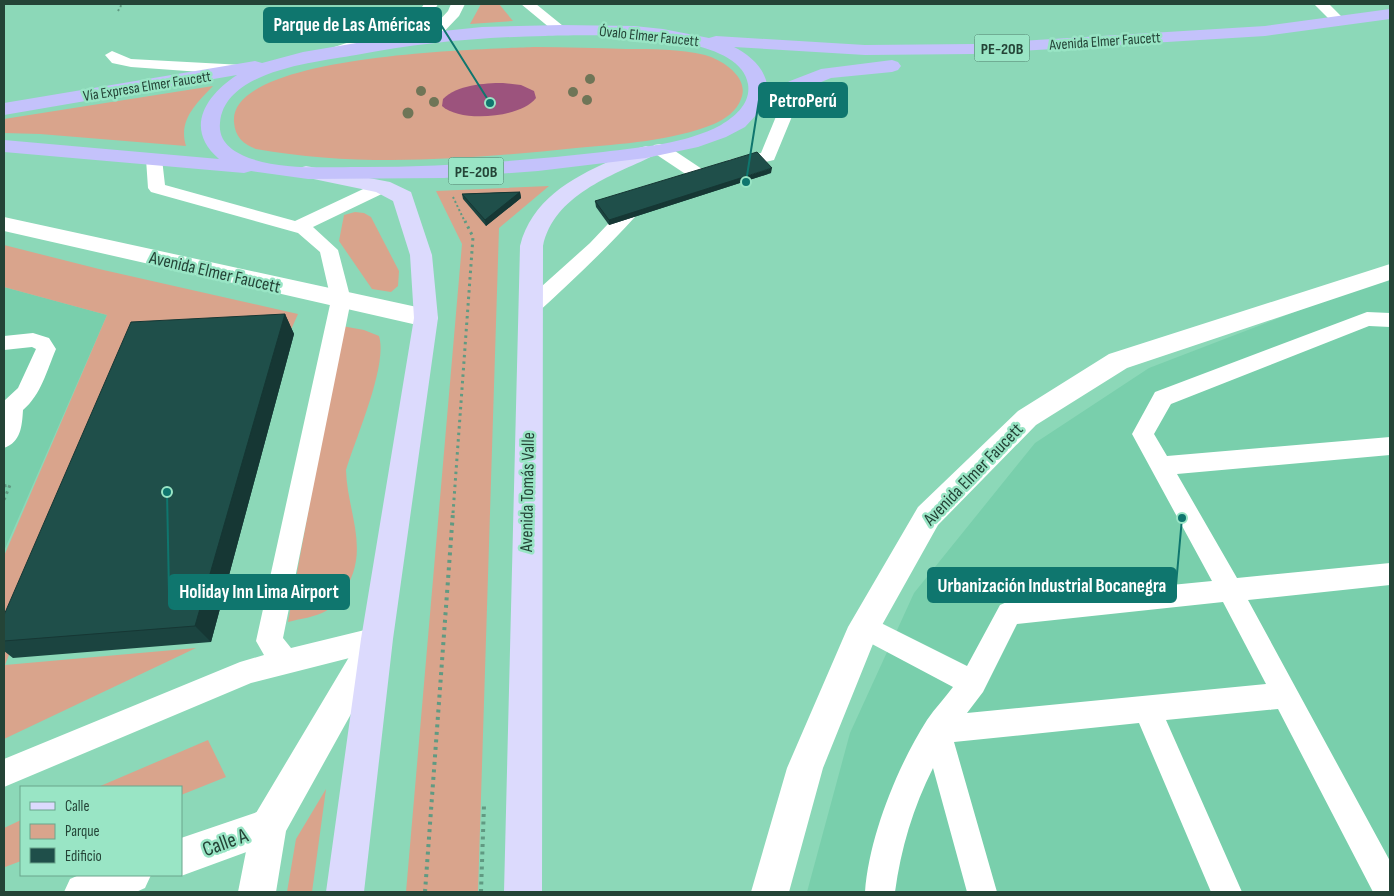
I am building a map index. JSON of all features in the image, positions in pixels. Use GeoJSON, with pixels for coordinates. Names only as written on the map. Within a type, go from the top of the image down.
{"type":"FeatureCollection","features":[{"type":"Feature","properties":{"kind":"highway","name":"Avenida Elmer Faucett"},"geometry":{"type":"LineString","coordinates":[[699,40],[865,50],[973,49],[1266,31],[1304,27],[1337,19],[1390,14]]}},
{"type":"Feature","properties":{"kind":"highway","name":"Avenida Elmer Faucett"},"geometry":{"type":"LineString","coordinates":[[754,108],[797,84],[828,73],[856,68],[1255,46],[1390,29]]}},
{"type":"Feature","properties":{"kind":"highway","name":"Óvalo Elmer Faucett"},"geometry":{"type":"LineString","coordinates":[[561,30],[654,34],[699,40],[720,46],[737,56],[750,67],[757,80],[759,94],[754,108],[741,121],[721,133],[653,151],[534,167],[429,173],[306,172],[273,169],[238,161],[225,154],[210,135],[209,124],[218,102],[228,92],[256,73],[290,60],[432,36],[497,31],[561,30]]}},
{"type":"Feature","properties":{"kind":"highway","name":"Vía Expresa Elmer Faucett"},"geometry":{"type":"LineString","coordinates":[[4,109],[243,70],[290,60]]}},
{"type":"Feature","properties":{"kind":"highway","name":"PE-20B"},"geometry":{"type":"LineString","coordinates":[[4,146],[273,169]]}},
{"type":"Feature","properties":{"kind":"highway"},"geometry":{"type":"LineString","coordinates":[[4,153],[25,148]]}},
{"type":"Feature","properties":{"kind":"main road","name":"Avenida Tomás Valle"},"geometry":{"type":"LineString","coordinates":[[523,892],[529,309],[532,240],[548,210],[578,185],[653,151]]}},
{"type":"Feature","properties":{"kind":"main road"},"geometry":{"type":"LineString","coordinates":[[306,172],[382,187],[403,197],[413,224],[421,255],[426,318],[377,639],[346,892]]}},
{"type":"Feature","properties":{"kind":"street","name":"Avenida Elmer Faucett"},"geometry":{"type":"LineString","coordinates":[[4,224],[426,318]]}},
{"type":"Feature","properties":{"kind":"street","name":"Avenida Elmer Faucett"},"geometry":{"type":"LineString","coordinates":[[770,892],[805,768],[864,627],[928,516],[1027,418],[1118,361],[1390,272]]}},
{"type":"Feature","properties":{"kind":"street"},"geometry":{"type":"LineString","coordinates":[[257,892],[269,826],[377,639]]}},
{"type":"Feature","properties":{"kind":"street","name":"Calle A"},"geometry":{"type":"LineString","coordinates":[[182,857],[269,826]]}},
{"type":"Feature","properties":{"kind":"street"},"geometry":{"type":"LineString","coordinates":[[83,892],[129,876]]}},
{"type":"Feature","properties":{"kind":"lane"},"geometry":{"type":"LineString","coordinates":[[329,54],[359,42],[392,35],[418,24],[431,4]]}},
{"type":"Feature","properties":{"kind":"lane"},"geometry":{"type":"LineString","coordinates":[[432,36],[454,13],[458,4]]}},
{"type":"Feature","properties":{"kind":"lane"},"geometry":{"type":"LineString","coordinates":[[528,4],[561,30]]}},
{"type":"Feature","properties":{"kind":"lane"},"geometry":{"type":"LineString","coordinates":[[1321,4],[1337,19]]}},
{"type":"Feature","properties":{"kind":"lane"},"geometry":{"type":"LineString","coordinates":[[392,10],[392,35]]}},
{"type":"Feature","properties":{"kind":"lane"},"geometry":{"type":"LineString","coordinates":[[354,19],[369,26],[377,39]]}},
{"type":"Feature","properties":{"kind":"lane"},"geometry":{"type":"LineString","coordinates":[[112,55],[117,60],[132,63],[243,70]]}},
{"type":"Feature","properties":{"kind":"lane"},"geometry":{"type":"LineString","coordinates":[[680,182],[696,173],[768,156],[797,84]]}},
{"type":"Feature","properties":{"kind":"lane"},"geometry":{"type":"LineString","coordinates":[[653,151],[696,173]]}},
{"type":"Feature","properties":{"kind":"lane"},"geometry":{"type":"LineString","coordinates":[[154,159],[157,188],[304,229],[329,250],[341,300],[269,641],[285,662]]}},
{"type":"Feature","properties":{"kind":"lane"},"geometry":{"type":"LineString","coordinates":[[297,227],[382,187]]}},
{"type":"Feature","properties":{"kind":"lane"},"geometry":{"type":"LineString","coordinates":[[529,309],[597,247],[630,211],[655,197]]}},
{"type":"Feature","properties":{"kind":"lane"},"geometry":{"type":"LineString","coordinates":[[1390,320],[1367,319],[1163,398],[1143,434],[1230,590],[1390,892]]}},
{"type":"Feature","properties":{"kind":"lane"},"geometry":{"type":"LineString","coordinates":[[4,343],[33,340],[42,343],[46,349],[23,398],[8,409],[11,428],[4,439]]}},
{"type":"Feature","properties":{"kind":"lane"},"geometry":{"type":"LineString","coordinates":[[1161,466],[1390,446]]}},
{"type":"Feature","properties":{"kind":"lane"},"geometry":{"type":"LineString","coordinates":[[880,892],[883,864],[903,797],[937,730],[973,683],[1009,613],[1390,574]]}},
{"type":"Feature","properties":{"kind":"lane"},"geometry":{"type":"LineString","coordinates":[[864,627],[973,683]]}},
{"type":"Feature","properties":{"kind":"lane"},"geometry":{"type":"LineString","coordinates":[[4,773],[249,671],[377,639]]}},
{"type":"Feature","properties":{"kind":"lane"},"geometry":{"type":"LineString","coordinates":[[937,730],[1286,695]]}},
{"type":"Feature","properties":{"kind":"lane"},"geometry":{"type":"LineString","coordinates":[[1146,708],[1227,892]]}},
{"type":"Feature","properties":{"kind":"lane"},"geometry":{"type":"LineString","coordinates":[[937,730],[982,892]]}},
{"type":"Feature","properties":{"kind":"path"},"geometry":{"type":"LineString","coordinates":[[118,11],[122,4]]}},
{"type":"Feature","properties":{"kind":"path"},"geometry":{"type":"LineString","coordinates":[[426,892],[473,236],[451,194]]}},
{"type":"Feature","properties":{"kind":"path"},"geometry":{"type":"LineString","coordinates":[[4,486],[10,485],[4,500]]}},
{"type":"Feature","properties":{"kind":"shaded area"},"geometry":{"type":"Polygon","coordinates":[[[503,83],[521,85],[534,91],[536,98],[518,110],[490,116],[462,115],[442,106],[443,99],[463,88],[479,84],[503,83]]]}},
{"type":"Feature","properties":{"kind":"shaded area"},"geometry":{"type":"Polygon","coordinates":[[[1390,279],[1390,892],[807,892],[850,733],[914,593],[1035,443],[1149,368],[1336,296],[1390,279]]]}},
{"type":"Feature","properties":{"kind":"shaded area"},"geometry":{"type":"Polygon","coordinates":[[[4,287],[107,315],[4,551],[4,287]]]}},
{"type":"Feature","properties":{"kind":"green space"},"geometry":{"type":"Polygon","coordinates":[[[481,4],[499,4],[513,21],[470,24],[481,4]]]}},
{"type":"Feature","properties":{"kind":"green space"},"geometry":{"type":"Polygon","coordinates":[[[535,47],[666,50],[705,55],[719,61],[733,71],[742,84],[743,91],[734,111],[718,122],[698,130],[646,141],[496,155],[416,160],[376,160],[296,155],[256,149],[240,139],[236,132],[234,122],[243,99],[272,81],[314,68],[365,59],[418,53],[535,47]]]}},
{"type":"Feature","properties":{"kind":"green space"},"geometry":{"type":"Polygon","coordinates":[[[213,86],[190,113],[184,128],[186,146],[40,134],[4,133],[4,119],[213,86]]]}},
{"type":"Feature","properties":{"kind":"green space"},"geometry":{"type":"Polygon","coordinates":[[[549,186],[499,228],[478,892],[406,892],[462,244],[436,191],[549,186]]]}},
{"type":"Feature","properties":{"kind":"green space"},"geometry":{"type":"Polygon","coordinates":[[[355,212],[364,213],[371,217],[399,271],[398,286],[391,292],[372,289],[339,241],[344,215],[355,212]]]}},
{"type":"Feature","properties":{"kind":"green space"},"geometry":{"type":"Polygon","coordinates":[[[4,245],[99,269],[298,314],[290,332],[135,339],[5,665],[196,648],[4,739],[4,556],[107,315],[4,287],[4,245]]]}},
{"type":"Feature","properties":{"kind":"green space"},"geometry":{"type":"Polygon","coordinates":[[[342,326],[364,330],[379,336],[381,349],[370,402],[346,470],[356,535],[355,566],[349,582],[328,610],[317,615],[288,622],[342,326]]]}},
{"type":"Feature","properties":{"kind":"green space"},"geometry":{"type":"Polygon","coordinates":[[[208,740],[226,777],[182,795],[182,786],[100,786],[208,740]]]}},
{"type":"Feature","properties":{"kind":"green space"},"geometry":{"type":"Polygon","coordinates":[[[326,789],[312,892],[287,892],[296,839],[326,789]]]}},
{"type":"Feature","properties":{"kind":"green space"},"geometry":{"type":"Polygon","coordinates":[[[20,820],[20,861],[5,867],[4,828],[20,820]]]}},
{"type":"Feature","properties":{"kind":"building"},"geometry":{"type":"Polygon","coordinates":[[[757,152],[772,168],[609,220],[595,201],[757,152]]]}},
{"type":"Feature","properties":{"kind":"building"},"geometry":{"type":"Polygon","coordinates":[[[520,192],[485,220],[462,194],[520,192]]]}},
{"type":"Feature","properties":{"kind":"building"},"geometry":{"type":"Polygon","coordinates":[[[285,314],[195,626],[4,641],[4,615],[131,322],[285,314]]]}},
{"type":"Feature","properties":{"kind":"place","name":"Parque de Las Américas"},"geometry":{"type":"Point","coordinates":[490,103]}},
{"type":"Feature","properties":{"kind":"place","name":"PetroPerú"},"geometry":{"type":"Point","coordinates":[746,182]}},
{"type":"Feature","properties":{"kind":"place","name":"Holiday Inn Lima Airport"},"geometry":{"type":"Point","coordinates":[167,492]}},
{"type":"Feature","properties":{"kind":"place","name":"Urbanización Industrial Bocanegra"},"geometry":{"type":"Point","coordinates":[1182,518]}}]}
